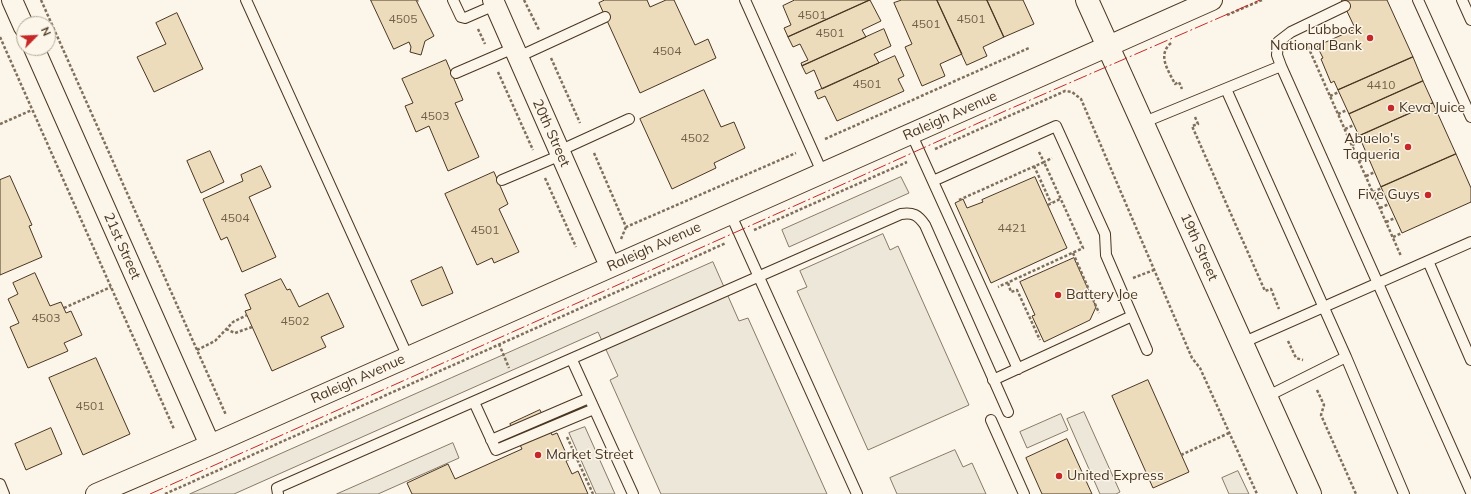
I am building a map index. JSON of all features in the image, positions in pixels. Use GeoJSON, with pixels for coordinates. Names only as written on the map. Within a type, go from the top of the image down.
{"type":"FeatureCollection","features":[{"type":"Feature","properties":{"kind":"main road","name":"19th Street"},"geometry":{"type":"LineString","coordinates":[[1087,0],[1310,494]]}},
{"type":"Feature","properties":{"kind":"street"},"geometry":{"type":"LineString","coordinates":[[12,0],[19,16]]}},
{"type":"Feature","properties":{"kind":"street","name":"Raleigh Avenue"},"geometry":{"type":"LineString","coordinates":[[96,494],[235,434],[610,266],[1212,0]]}},
{"type":"Feature","properties":{"kind":"street","name":"20th Street"},"geometry":{"type":"LineString","coordinates":[[494,2],[610,266]]}},
{"type":"Feature","properties":{"kind":"street","name":"21st Street"},"geometry":{"type":"LineString","coordinates":[[38,56],[210,445]]}},
{"type":"Feature","properties":{"kind":"lane"},"geometry":{"type":"LineString","coordinates":[[246,0],[408,357]]}},
{"type":"Feature","properties":{"kind":"lane"},"geometry":{"type":"LineString","coordinates":[[453,0],[461,17],[465,18],[494,2]]}},
{"type":"Feature","properties":{"kind":"lane"},"geometry":{"type":"LineString","coordinates":[[746,0],[822,172]]}},
{"type":"Feature","properties":{"kind":"lane"},"geometry":{"type":"LineString","coordinates":[[1418,0],[1471,118]]}},
{"type":"Feature","properties":{"kind":"lane"},"geometry":{"type":"LineString","coordinates":[[1462,0],[1471,20]]}},
{"type":"Feature","properties":{"kind":"lane"},"geometry":{"type":"LineString","coordinates":[[1344,6],[1291,32],[1278,42],[1277,55],[1471,492]]}},
{"type":"Feature","properties":{"kind":"lane"},"geometry":{"type":"LineString","coordinates":[[456,73],[491,58],[545,44],[605,17]]}},
{"type":"Feature","properties":{"kind":"lane"},"geometry":{"type":"LineString","coordinates":[[1142,123],[1281,66]]}},
{"type":"Feature","properties":{"kind":"lane"},"geometry":{"type":"LineString","coordinates":[[1226,89],[1346,357],[1404,494]]}},
{"type":"Feature","properties":{"kind":"lane"},"geometry":{"type":"LineString","coordinates":[[502,180],[539,164],[587,138],[629,119]]}},
{"type":"Feature","properties":{"kind":"lane"},"geometry":{"type":"LineString","coordinates":[[933,181],[1056,126],[1105,234],[1106,255],[1147,350]]}},
{"type":"Feature","properties":{"kind":"lane"},"geometry":{"type":"LineString","coordinates":[[911,133],[1018,369]]}},
{"type":"Feature","properties":{"kind":"lane"},"geometry":{"type":"LineString","coordinates":[[730,213],[857,494]]}},
{"type":"Feature","properties":{"kind":"lane"},"geometry":{"type":"LineString","coordinates":[[278,494],[277,488],[572,360],[902,214],[911,213],[919,217],[925,225],[1008,412]]}},
{"type":"Feature","properties":{"kind":"lane"},"geometry":{"type":"LineString","coordinates":[[1242,343],[1471,242]]}},
{"type":"Feature","properties":{"kind":"lane"},"geometry":{"type":"LineString","coordinates":[[1428,261],[1471,360]]}},
{"type":"Feature","properties":{"kind":"lane"},"geometry":{"type":"LineString","coordinates":[[993,380],[1132,316]]}},
{"type":"Feature","properties":{"kind":"lane"},"geometry":{"type":"LineString","coordinates":[[1266,397],[1346,357]]}},
{"type":"Feature","properties":{"kind":"lane"},"geometry":{"type":"LineString","coordinates":[[572,360],[633,494]]}},
{"type":"Feature","properties":{"kind":"lane"},"geometry":{"type":"LineString","coordinates":[[491,440],[589,398]]}},
{"type":"Feature","properties":{"kind":"lane"},"geometry":{"type":"LineString","coordinates":[[474,402],[496,450],[594,408]]}},
{"type":"Feature","properties":{"kind":"lane"},"geometry":{"type":"LineString","coordinates":[[991,420],[1024,494]]}},
{"type":"Feature","properties":{"kind":"lane"},"geometry":{"type":"LineString","coordinates":[[0,484],[4,494]]}},
{"type":"Feature","properties":{"kind":"path"},"geometry":{"type":"LineString","coordinates":[[41,0],[235,434]]}},
{"type":"Feature","properties":{"kind":"path"},"geometry":{"type":"LineString","coordinates":[[524,0],[626,227],[1029,48]]}},
{"type":"Feature","properties":{"kind":"path"},"geometry":{"type":"LineString","coordinates":[[1227,16],[1262,0]]}},
{"type":"Feature","properties":{"kind":"path"},"geometry":{"type":"LineString","coordinates":[[472,14],[576,247]]}},
{"type":"Feature","properties":{"kind":"path"},"geometry":{"type":"LineString","coordinates":[[1300,28],[1407,270]]}},
{"type":"Feature","properties":{"kind":"path"},"geometry":{"type":"LineString","coordinates":[[0,37],[174,430]]}},
{"type":"Feature","properties":{"kind":"path"},"geometry":{"type":"LineString","coordinates":[[1172,42],[1166,47],[1163,61],[1174,84],[1179,82],[1198,124],[1192,126],[1266,291],[1270,289],[1286,324],[1290,334],[1287,339],[1296,358],[1303,360],[1324,405],[1320,415],[1356,494]]}},
{"type":"Feature","properties":{"kind":"path"},"geometry":{"type":"LineString","coordinates":[[165,494],[1065,91],[1072,92],[1081,100],[1192,358],[1200,368],[1257,494]]}},
{"type":"Feature","properties":{"kind":"path"},"geometry":{"type":"LineString","coordinates":[[1330,96],[1339,92]]}},
{"type":"Feature","properties":{"kind":"path"},"geometry":{"type":"LineString","coordinates":[[0,124],[32,110]]}},
{"type":"Feature","properties":{"kind":"path"},"geometry":{"type":"LineString","coordinates":[[1338,114],[1347,110]]}},
{"type":"Feature","properties":{"kind":"path"},"geometry":{"type":"LineString","coordinates":[[1345,129],[1354,125]]}},
{"type":"Feature","properties":{"kind":"path"},"geometry":{"type":"LineString","coordinates":[[1352,145],[1361,141]]}},
{"type":"Feature","properties":{"kind":"path"},"geometry":{"type":"LineString","coordinates":[[1359,161],[1368,157]]}},
{"type":"Feature","properties":{"kind":"path"},"geometry":{"type":"LineString","coordinates":[[944,207],[1044,162],[1083,248],[983,294]]}},
{"type":"Feature","properties":{"kind":"path"},"geometry":{"type":"LineString","coordinates":[[1034,166],[1051,204]]}},
{"type":"Feature","properties":{"kind":"path"},"geometry":{"type":"LineString","coordinates":[[1366,176],[1375,172]]}},
{"type":"Feature","properties":{"kind":"path"},"geometry":{"type":"LineString","coordinates":[[1373,192],[1382,188]]}},
{"type":"Feature","properties":{"kind":"path"},"geometry":{"type":"LineString","coordinates":[[1048,205],[1060,199]]}},
{"type":"Feature","properties":{"kind":"path"},"geometry":{"type":"LineString","coordinates":[[1380,208],[1389,204]]}},
{"type":"Feature","properties":{"kind":"path"},"geometry":{"type":"LineString","coordinates":[[1386,222],[1395,218]]}},
{"type":"Feature","properties":{"kind":"path"},"geometry":{"type":"LineString","coordinates":[[1393,237],[1402,233]]}},
{"type":"Feature","properties":{"kind":"path"},"geometry":{"type":"LineString","coordinates":[[1073,253],[1094,299],[1100,315],[1099,319]]}},
{"type":"Feature","properties":{"kind":"path"},"geometry":{"type":"LineString","coordinates":[[1008,283],[1011,292],[1017,290],[1041,344]]}},
{"type":"Feature","properties":{"kind":"path"},"geometry":{"type":"LineString","coordinates":[[64,308],[111,287]]}},
{"type":"Feature","properties":{"kind":"path"},"geometry":{"type":"LineString","coordinates":[[197,350],[215,341],[233,322],[247,315]]}},
{"type":"Feature","properties":{"kind":"path"},"geometry":{"type":"LineString","coordinates":[[226,329],[235,333],[252,327]]}},
{"type":"Feature","properties":{"kind":"path"},"geometry":{"type":"LineString","coordinates":[[499,344],[515,384]]}},
{"type":"Feature","properties":{"kind":"path"},"geometry":{"type":"LineString","coordinates":[[565,433],[593,494]]}},
{"type":"Feature","properties":{"kind":"path"},"geometry":{"type":"LineString","coordinates":[[1181,455],[1229,433]]}},
{"type":"Feature","properties":{"kind":"shaded area"},"geometry":{"type":"Polygon","coordinates":[[[901,177],[909,193],[789,247],[782,230],[901,177]]]}},
{"type":"Feature","properties":{"kind":"shaded area"},"geometry":{"type":"Polygon","coordinates":[[[883,234],[890,250],[898,246],[969,405],[868,450],[797,291],[807,287],[800,271],[883,234]]]}},
{"type":"Feature","properties":{"kind":"shaded area"},"geometry":{"type":"Polygon","coordinates":[[[713,262],[739,321],[748,318],[827,494],[661,494],[610,380],[618,376],[598,332],[234,494],[190,494],[713,262]]]}},
{"type":"Feature","properties":{"kind":"shaded area"},"geometry":{"type":"Polygon","coordinates":[[[1084,412],[1120,492],[1116,494],[1100,494],[1067,419],[1084,412]]]}},
{"type":"Feature","properties":{"kind":"shaded area"},"geometry":{"type":"Polygon","coordinates":[[[1061,414],[1068,430],[1027,448],[1020,432],[1061,414]]]}},
{"type":"Feature","properties":{"kind":"shaded area"},"geometry":{"type":"Polygon","coordinates":[[[585,427],[615,494],[596,494],[569,433],[585,427]]]}},
{"type":"Feature","properties":{"kind":"shaded area"},"geometry":{"type":"Polygon","coordinates":[[[453,443],[459,458],[378,494],[337,494],[453,443]]]}},
{"type":"Feature","properties":{"kind":"shaded area"},"geometry":{"type":"Polygon","coordinates":[[[955,450],[963,467],[972,463],[986,494],[897,494],[890,478],[955,450]]]}},
{"type":"Feature","properties":{"kind":"shaded area"},"geometry":{"type":"Polygon","coordinates":[[[1238,471],[1249,494],[1229,494],[1222,478],[1238,471]]]}},
{"type":"Feature","properties":{"kind":"building"},"geometry":{"type":"Polygon","coordinates":[[[371,0],[416,0],[434,36],[425,41],[421,55],[410,52],[411,47],[409,42],[394,49],[371,0]]]}},
{"type":"Feature","properties":{"kind":"building"},"geometry":{"type":"Polygon","coordinates":[[[605,0],[647,0],[650,7],[666,0],[674,0],[695,45],[708,39],[716,58],[640,93],[599,3],[605,0]]]}},
{"type":"Feature","properties":{"kind":"building"},"geometry":{"type":"Polygon","coordinates":[[[795,0],[870,0],[788,37],[784,28],[791,25],[783,6],[795,0]]]}},
{"type":"Feature","properties":{"kind":"building"},"geometry":{"type":"Polygon","coordinates":[[[870,0],[881,21],[862,30],[866,37],[802,66],[801,63],[808,60],[800,44],[793,47],[788,37],[870,0]]]}},
{"type":"Feature","properties":{"kind":"building"},"geometry":{"type":"Polygon","coordinates":[[[902,0],[937,0],[962,54],[940,64],[945,76],[922,86],[905,47],[912,44],[894,3],[902,0]]]}},
{"type":"Feature","properties":{"kind":"building"},"geometry":{"type":"Polygon","coordinates":[[[937,0],[987,0],[1004,37],[983,47],[987,56],[967,65],[937,0]]]}},
{"type":"Feature","properties":{"kind":"building"},"geometry":{"type":"Polygon","coordinates":[[[987,0],[1023,0],[1034,24],[1004,37],[987,0]]]}},
{"type":"Feature","properties":{"kind":"building","name":"Lubbock National Bank"},"geometry":{"type":"Polygon","coordinates":[[[1342,0],[1387,0],[1413,57],[1338,90],[1334,81],[1331,83],[1321,59],[1323,58],[1317,46],[1355,29],[1342,0]]]}},
{"type":"Feature","properties":{"kind":"building"},"geometry":{"type":"Polygon","coordinates":[[[177,13],[203,69],[154,92],[137,57],[166,44],[156,23],[177,13]]]}},
{"type":"Feature","properties":{"kind":"building"},"geometry":{"type":"Polygon","coordinates":[[[884,29],[891,46],[874,54],[879,63],[822,89],[814,70],[806,74],[802,66],[884,29]]]}},
{"type":"Feature","properties":{"kind":"building"},"geometry":{"type":"Polygon","coordinates":[[[895,56],[904,76],[898,79],[904,91],[837,121],[825,96],[818,99],[815,92],[895,56]]]}},
{"type":"Feature","properties":{"kind":"building"},"geometry":{"type":"Polygon","coordinates":[[[1413,57],[1423,81],[1349,114],[1338,90],[1413,57]]]}},
{"type":"Feature","properties":{"kind":"building"},"geometry":{"type":"Polygon","coordinates":[[[446,60],[463,100],[455,103],[479,157],[448,171],[429,126],[416,132],[405,106],[413,103],[402,79],[446,60]]]}},
{"type":"Feature","properties":{"kind":"building","name":"Keva Juice"},"geometry":{"type":"Polygon","coordinates":[[[1423,81],[1433,103],[1359,136],[1349,114],[1423,81]]]}},
{"type":"Feature","properties":{"kind":"building"},"geometry":{"type":"Polygon","coordinates":[[[704,90],[721,127],[734,122],[745,148],[714,163],[716,168],[672,189],[640,119],[704,90]]]}},
{"type":"Feature","properties":{"kind":"building","name":"Abuelo's Taqueria"},"geometry":{"type":"Polygon","coordinates":[[[1433,103],[1456,154],[1381,187],[1359,136],[1433,103]]]}},
{"type":"Feature","properties":{"kind":"building"},"geometry":{"type":"Polygon","coordinates":[[[210,151],[224,182],[201,193],[187,161],[210,151]]]}},
{"type":"Feature","properties":{"kind":"building","name":"Five Guys"},"geometry":{"type":"Polygon","coordinates":[[[1456,154],[1471,188],[1471,202],[1402,233],[1381,187],[1456,154]]]}},
{"type":"Feature","properties":{"kind":"building"},"geometry":{"type":"Polygon","coordinates":[[[261,166],[271,187],[249,197],[276,257],[242,272],[227,237],[221,240],[203,199],[243,181],[241,175],[261,166]]]}},
{"type":"Feature","properties":{"kind":"building"},"geometry":{"type":"Polygon","coordinates":[[[494,172],[508,204],[499,209],[519,252],[494,263],[492,258],[477,265],[445,194],[494,172]]]}},
{"type":"Feature","properties":{"kind":"building"},"geometry":{"type":"Polygon","coordinates":[[[10,176],[32,225],[29,226],[42,257],[0,275],[0,180],[10,176]]]}},
{"type":"Feature","properties":{"kind":"building"},"geometry":{"type":"Polygon","coordinates":[[[1035,177],[1067,248],[991,283],[955,203],[963,199],[967,208],[1035,177]]]}},
{"type":"Feature","properties":{"kind":"building","name":"Battery Joe"},"geometry":{"type":"Polygon","coordinates":[[[1074,258],[1096,307],[1090,320],[1044,342],[1032,316],[1035,315],[1020,282],[1074,258]]]}},
{"type":"Feature","properties":{"kind":"building"},"geometry":{"type":"Polygon","coordinates":[[[442,267],[453,293],[422,306],[411,281],[442,267]]]}},
{"type":"Feature","properties":{"kind":"building"},"geometry":{"type":"Polygon","coordinates":[[[35,273],[50,306],[61,302],[66,313],[71,311],[82,335],[64,343],[68,351],[28,368],[10,327],[19,323],[8,299],[18,294],[13,283],[35,273]]]}},
{"type":"Feature","properties":{"kind":"building"},"geometry":{"type":"Polygon","coordinates":[[[281,279],[287,290],[290,289],[299,307],[328,293],[344,327],[321,337],[326,347],[272,371],[245,311],[251,309],[245,295],[281,279]]]}},
{"type":"Feature","properties":{"kind":"building"},"geometry":{"type":"Polygon","coordinates":[[[96,358],[130,434],[83,455],[49,378],[96,358]]]}},
{"type":"Feature","properties":{"kind":"building"},"geometry":{"type":"Polygon","coordinates":[[[1148,380],[1189,472],[1153,488],[1112,396],[1148,380]]]}},
{"type":"Feature","properties":{"kind":"building","name":"Market Street"},"geometry":{"type":"Polygon","coordinates":[[[540,410],[552,435],[557,433],[569,460],[566,461],[572,474],[578,471],[588,494],[412,494],[407,483],[448,464],[455,479],[522,449],[510,424],[540,410]]]}},
{"type":"Feature","properties":{"kind":"building"},"geometry":{"type":"Polygon","coordinates":[[[51,428],[62,454],[26,470],[15,444],[51,428]]]}},
{"type":"Feature","properties":{"kind":"building","name":"United Express"},"geometry":{"type":"Polygon","coordinates":[[[1067,439],[1092,494],[1042,494],[1026,458],[1067,439]]]}},
{"type":"Feature","properties":{"kind":"power"},"geometry":{"type":"LineString","coordinates":[[150,494],[1005,111],[1260,0]]}},
{"type":"Feature","properties":{"kind":"place","name":"Lubbock National Bank"},"geometry":{"type":"Point","coordinates":[1370,38]}},
{"type":"Feature","properties":{"kind":"place","name":"Keva Juice"},"geometry":{"type":"Point","coordinates":[1391,108]}},
{"type":"Feature","properties":{"kind":"place","name":"Abuelo's Taqueria"},"geometry":{"type":"Point","coordinates":[1408,147]}},
{"type":"Feature","properties":{"kind":"place","name":"Five Guys"},"geometry":{"type":"Point","coordinates":[1428,195]}},
{"type":"Feature","properties":{"kind":"place","name":"Battery Joe"},"geometry":{"type":"Point","coordinates":[1058,295]}},
{"type":"Feature","properties":{"kind":"place","name":"Market Street"},"geometry":{"type":"Point","coordinates":[538,455]}},
{"type":"Feature","properties":{"kind":"place","name":"United Express"},"geometry":{"type":"Point","coordinates":[1059,476]}}]}
